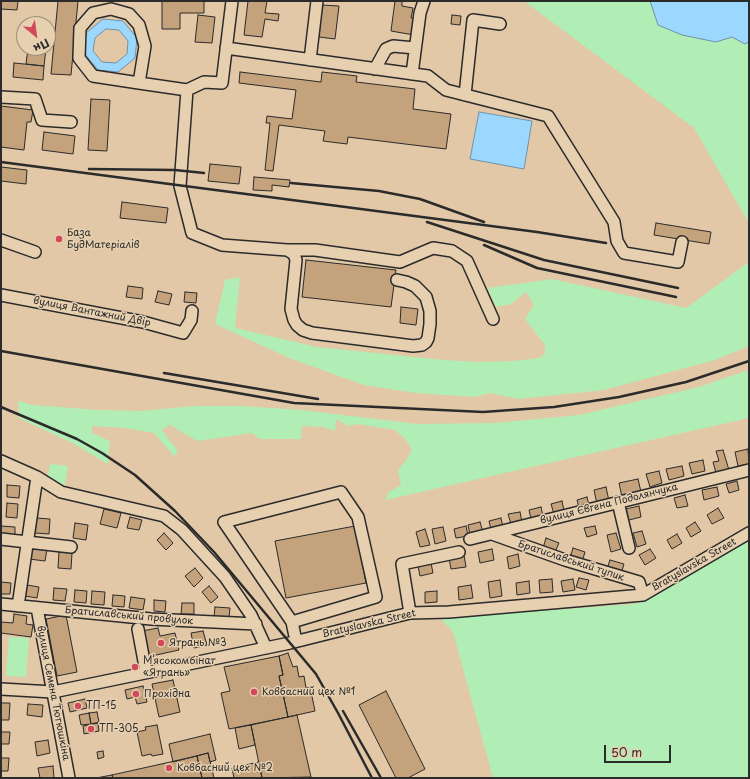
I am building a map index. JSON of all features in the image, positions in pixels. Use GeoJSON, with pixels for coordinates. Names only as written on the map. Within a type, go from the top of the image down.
{"type":"FeatureCollection","features":[{"type":"Feature","properties":{"kind":"street"},"geometry":{"type":"LineString","coordinates":[[139,83],[145,46],[139,25],[129,14],[111,9],[93,14],[80,28],[79,58],[93,76],[139,83],[187,90],[204,82],[222,83],[232,1]]}},
{"type":"Feature","properties":{"kind":"street"},"geometry":{"type":"LineString","coordinates":[[310,60],[316,1]]}},
{"type":"Feature","properties":{"kind":"street"},"geometry":{"type":"LineString","coordinates":[[412,74],[420,13],[424,1]]}},
{"type":"Feature","properties":{"kind":"street"},"geometry":{"type":"LineString","coordinates":[[465,95],[473,20],[500,24]]}},
{"type":"Feature","properties":{"kind":"street"},"geometry":{"type":"LineString","coordinates":[[375,69],[386,49],[393,46],[415,48]]}},
{"type":"Feature","properties":{"kind":"street"},"geometry":{"type":"LineString","coordinates":[[226,48],[428,76],[446,90],[548,116],[614,222],[617,242],[624,253],[678,262],[682,242]]}},
{"type":"Feature","properties":{"kind":"street"},"geometry":{"type":"LineString","coordinates":[[187,90],[180,186],[192,233],[222,245],[287,250],[314,250],[400,262],[433,248],[452,252],[467,261],[493,319]]}},
{"type":"Feature","properties":{"kind":"street"},"geometry":{"type":"LineString","coordinates":[[1,97],[35,99],[42,120],[71,122]]}},
{"type":"Feature","properties":{"kind":"street"},"geometry":{"type":"LineString","coordinates":[[1,240],[35,252]]}},
{"type":"Feature","properties":{"kind":"street"},"geometry":{"type":"LineString","coordinates":[[287,250],[294,254],[296,260],[291,309],[294,320],[303,330],[312,334],[413,346],[422,345],[428,338],[430,324],[430,311],[426,297],[416,286],[397,280]]}},
{"type":"Feature","properties":{"kind":"street","name":"вулиця Вантажний Двір"},"geometry":{"type":"LineString","coordinates":[[1,294],[144,322],[183,333],[191,320],[192,311]]}},
{"type":"Feature","properties":{"kind":"street"},"geometry":{"type":"LineString","coordinates":[[1,461],[37,476],[61,492],[164,516],[182,530],[225,577],[256,624],[266,648]]}},
{"type":"Feature","properties":{"kind":"street","name":"вулиця Євгена Подолянчука"},"geometry":{"type":"LineString","coordinates":[[470,539],[749,470]]}},
{"type":"Feature","properties":{"kind":"street"},"geometry":{"type":"LineString","coordinates":[[18,606],[37,476]]}},
{"type":"Feature","properties":{"kind":"street"},"geometry":{"type":"LineString","coordinates":[[292,622],[376,597],[358,517],[341,492],[224,522],[292,622],[296,641]]}},
{"type":"Feature","properties":{"kind":"street"},"geometry":{"type":"LineString","coordinates":[[618,502],[629,548]]}},
{"type":"Feature","properties":{"kind":"street","name":"Bratyslavska Street"},"geometry":{"type":"LineString","coordinates":[[1,689],[53,692],[266,648],[410,613],[449,612],[643,595],[749,533]]}},
{"type":"Feature","properties":{"kind":"street","name":"Братиславський тупик"},"geometry":{"type":"LineString","coordinates":[[492,534],[565,560],[639,582],[643,595]]}},
{"type":"Feature","properties":{"kind":"street"},"geometry":{"type":"LineString","coordinates":[[1,539],[71,547]]}},
{"type":"Feature","properties":{"kind":"street"},"geometry":{"type":"LineString","coordinates":[[410,613],[402,564],[459,552]]}},
{"type":"Feature","properties":{"kind":"street","name":"Братиславський провулок"},"geometry":{"type":"LineString","coordinates":[[1,604],[151,619],[256,624]]}},
{"type":"Feature","properties":{"kind":"street","name":"вулиця Семена Тютюшкіна"},"geometry":{"type":"LineString","coordinates":[[37,608],[69,778]]}},
{"type":"Feature","properties":{"kind":"street"},"geometry":{"type":"LineString","coordinates":[[138,629],[146,672]]}},
{"type":"Feature","properties":{"kind":"green space"},"geometry":{"type":"Polygon","coordinates":[[[524,1],[650,1],[658,25],[682,35],[716,42],[732,37],[745,44],[749,42],[749,223],[694,128],[524,1]]]}},
{"type":"Feature","properties":{"kind":"green space"},"geometry":{"type":"Polygon","coordinates":[[[749,262],[749,346],[715,360],[604,390],[519,399],[490,393],[475,397],[416,393],[364,385],[289,358],[215,324],[225,280],[240,277],[235,328],[317,347],[444,360],[479,362],[514,361],[539,358],[545,354],[545,345],[525,319],[534,305],[526,292],[511,304],[496,307],[488,288],[552,279],[686,308],[749,262]]]}},
{"type":"Feature","properties":{"kind":"green space"},"geometry":{"type":"Polygon","coordinates":[[[749,370],[749,418],[385,500],[389,492],[401,485],[398,470],[407,459],[412,449],[405,439],[395,430],[358,424],[348,426],[336,419],[335,431],[323,427],[302,426],[301,439],[259,439],[252,433],[197,441],[170,425],[162,430],[178,451],[174,456],[154,433],[125,428],[92,426],[92,433],[110,441],[108,464],[72,443],[19,418],[18,401],[33,405],[98,410],[142,411],[195,406],[241,406],[301,410],[418,424],[495,423],[579,415],[699,387],[749,370]]]}},
{"type":"Feature","properties":{"kind":"green space"},"geometry":{"type":"Polygon","coordinates":[[[50,464],[68,466],[65,485],[47,482],[50,464]]]}},
{"type":"Feature","properties":{"kind":"green space"},"geometry":{"type":"Polygon","coordinates":[[[749,540],[749,778],[493,778],[453,632],[440,618],[636,604],[749,540]]]}},
{"type":"Feature","properties":{"kind":"green space"},"geometry":{"type":"Polygon","coordinates":[[[9,637],[29,638],[26,677],[6,676],[9,637]]]}},
{"type":"Feature","properties":{"kind":"water"},"geometry":{"type":"Polygon","coordinates":[[[650,1],[749,1],[749,42],[745,44],[732,37],[716,42],[682,35],[658,25],[650,1]]]}},
{"type":"Feature","properties":{"kind":"water"},"geometry":{"type":"Polygon","coordinates":[[[103,19],[123,21],[137,38],[135,58],[118,72],[98,70],[84,53],[86,33],[103,19]],[[106,29],[95,38],[93,51],[102,62],[116,63],[127,54],[128,41],[119,30],[106,29]]]}},
{"type":"Feature","properties":{"kind":"water"},"geometry":{"type":"Polygon","coordinates":[[[479,112],[532,121],[524,169],[470,159],[479,112]]]}},
{"type":"Feature","properties":{"kind":"building"},"geometry":{"type":"Polygon","coordinates":[[[1,1],[18,1],[17,10],[1,9],[1,1]]]}},
{"type":"Feature","properties":{"kind":"building"},"geometry":{"type":"Polygon","coordinates":[[[58,1],[78,1],[71,75],[51,74],[53,56],[56,56],[56,22],[58,1]]]}},
{"type":"Feature","properties":{"kind":"building"},"geometry":{"type":"Polygon","coordinates":[[[162,1],[204,1],[204,13],[180,13],[180,29],[162,29],[162,1]]]}},
{"type":"Feature","properties":{"kind":"building"},"geometry":{"type":"Polygon","coordinates":[[[248,1],[267,1],[265,13],[279,14],[278,21],[265,19],[262,37],[244,35],[248,1]]]}},
{"type":"Feature","properties":{"kind":"building"},"geometry":{"type":"Polygon","coordinates":[[[395,1],[402,1],[402,6],[413,8],[411,18],[417,19],[414,35],[391,31],[395,1]]]}},
{"type":"Feature","properties":{"kind":"building"},"geometry":{"type":"Polygon","coordinates":[[[322,5],[339,6],[335,39],[319,37],[322,5]]]}},
{"type":"Feature","properties":{"kind":"building"},"geometry":{"type":"Polygon","coordinates":[[[198,15],[215,17],[212,43],[195,42],[198,15]]]}},
{"type":"Feature","properties":{"kind":"building"},"geometry":{"type":"Polygon","coordinates":[[[452,15],[461,16],[460,25],[451,24],[452,15]]]}},
{"type":"Feature","properties":{"kind":"building"},"geometry":{"type":"Polygon","coordinates":[[[27,56],[45,56],[44,66],[26,64],[27,56]]]}},
{"type":"Feature","properties":{"kind":"building"},"geometry":{"type":"Polygon","coordinates":[[[14,63],[44,66],[43,80],[13,77],[14,63]]]}},
{"type":"Feature","properties":{"kind":"building"},"geometry":{"type":"Polygon","coordinates":[[[240,72],[321,82],[322,72],[357,76],[356,82],[415,89],[413,109],[451,114],[446,149],[348,137],[347,144],[323,141],[325,131],[279,125],[273,171],[265,170],[270,123],[266,123],[267,116],[292,119],[296,90],[239,83],[240,72]]]}},
{"type":"Feature","properties":{"kind":"building"},"geometry":{"type":"Polygon","coordinates":[[[91,99],[110,100],[107,151],[88,150],[91,99]]]}},
{"type":"Feature","properties":{"kind":"building"},"geometry":{"type":"Polygon","coordinates":[[[1,106],[33,110],[31,122],[27,122],[24,150],[1,147],[1,106]]]}},
{"type":"Feature","properties":{"kind":"building"},"geometry":{"type":"Polygon","coordinates":[[[44,132],[75,136],[73,154],[42,150],[44,132]]]}},
{"type":"Feature","properties":{"kind":"building"},"geometry":{"type":"Polygon","coordinates":[[[210,164],[241,167],[239,184],[208,181],[210,164]]]}},
{"type":"Feature","properties":{"kind":"building"},"geometry":{"type":"Polygon","coordinates":[[[1,167],[27,170],[26,184],[1,181],[1,167]]]}},
{"type":"Feature","properties":{"kind":"building"},"geometry":{"type":"Polygon","coordinates":[[[254,177],[290,180],[289,187],[272,185],[272,191],[253,190],[254,177]]]}},
{"type":"Feature","properties":{"kind":"building"},"geometry":{"type":"Polygon","coordinates":[[[122,202],[168,208],[166,223],[120,218],[122,202]]]}},
{"type":"Feature","properties":{"kind":"building"},"geometry":{"type":"Polygon","coordinates":[[[656,223],[711,232],[709,244],[654,235],[656,223]]]}},
{"type":"Feature","properties":{"kind":"building"},"geometry":{"type":"Polygon","coordinates":[[[306,260],[396,270],[391,307],[302,297],[306,260]]]}},
{"type":"Feature","properties":{"kind":"building"},"geometry":{"type":"Polygon","coordinates":[[[128,286],[143,288],[142,299],[126,297],[128,286]]]}},
{"type":"Feature","properties":{"kind":"building"},"geometry":{"type":"Polygon","coordinates":[[[158,291],[172,294],[169,305],[155,302],[158,291]]]}},
{"type":"Feature","properties":{"kind":"building"},"geometry":{"type":"Polygon","coordinates":[[[185,292],[197,293],[196,303],[184,302],[185,292]]]}},
{"type":"Feature","properties":{"kind":"building"},"geometry":{"type":"Polygon","coordinates":[[[401,307],[418,309],[416,325],[400,323],[401,307]]]}},
{"type":"Feature","properties":{"kind":"building"},"geometry":{"type":"Polygon","coordinates":[[[748,449],[749,464],[738,466],[735,452],[748,449]]]}},
{"type":"Feature","properties":{"kind":"building"},"geometry":{"type":"Polygon","coordinates":[[[723,450],[729,470],[716,473],[713,462],[719,461],[716,451],[723,450]]]}},
{"type":"Feature","properties":{"kind":"building"},"geometry":{"type":"Polygon","coordinates":[[[703,460],[705,471],[692,474],[689,463],[703,460]]]}},
{"type":"Feature","properties":{"kind":"building"},"geometry":{"type":"Polygon","coordinates":[[[682,466],[684,476],[669,480],[666,469],[682,466]]]}},
{"type":"Feature","properties":{"kind":"building"},"geometry":{"type":"Polygon","coordinates":[[[659,471],[662,483],[650,487],[646,474],[659,471]]]}},
{"type":"Feature","properties":{"kind":"building"},"geometry":{"type":"Polygon","coordinates":[[[638,479],[641,492],[622,497],[619,483],[638,479]]]}},
{"type":"Feature","properties":{"kind":"building"},"geometry":{"type":"Polygon","coordinates":[[[737,481],[739,490],[729,493],[726,484],[737,481]]]}},
{"type":"Feature","properties":{"kind":"building"},"geometry":{"type":"Polygon","coordinates":[[[7,485],[20,486],[19,498],[7,497],[7,485]]]}},
{"type":"Feature","properties":{"kind":"building"},"geometry":{"type":"Polygon","coordinates":[[[606,487],[609,501],[597,504],[594,490],[606,487]]]}},
{"type":"Feature","properties":{"kind":"building"},"geometry":{"type":"Polygon","coordinates":[[[717,487],[719,496],[704,500],[702,490],[717,487]]]}},
{"type":"Feature","properties":{"kind":"building"},"geometry":{"type":"Polygon","coordinates":[[[685,495],[688,506],[677,508],[674,498],[685,495]]]}},
{"type":"Feature","properties":{"kind":"building"},"geometry":{"type":"Polygon","coordinates":[[[587,497],[589,506],[579,508],[577,500],[587,497]]]}},
{"type":"Feature","properties":{"kind":"building"},"geometry":{"type":"Polygon","coordinates":[[[562,501],[564,511],[554,514],[551,504],[562,501]]]}},
{"type":"Feature","properties":{"kind":"building"},"geometry":{"type":"Polygon","coordinates":[[[7,503],[18,504],[17,518],[6,517],[7,503]]]}},
{"type":"Feature","properties":{"kind":"building"},"geometry":{"type":"Polygon","coordinates":[[[639,506],[641,517],[629,520],[626,509],[639,506]]]}},
{"type":"Feature","properties":{"kind":"building"},"geometry":{"type":"Polygon","coordinates":[[[541,507],[543,516],[531,519],[529,510],[541,507]]]}},
{"type":"Feature","properties":{"kind":"building"},"geometry":{"type":"Polygon","coordinates":[[[718,508],[724,518],[712,524],[707,515],[718,508]]]}},
{"type":"Feature","properties":{"kind":"building"},"geometry":{"type":"Polygon","coordinates":[[[104,509],[121,513],[117,528],[100,524],[104,509]]]}},
{"type":"Feature","properties":{"kind":"building"},"geometry":{"type":"Polygon","coordinates":[[[520,512],[522,522],[511,524],[508,514],[520,512]]]}},
{"type":"Feature","properties":{"kind":"building"},"geometry":{"type":"Polygon","coordinates":[[[130,517],[142,520],[139,530],[127,528],[130,517]]]}},
{"type":"Feature","properties":{"kind":"building"},"geometry":{"type":"Polygon","coordinates":[[[37,518],[50,519],[49,534],[35,533],[37,518]]]}},
{"type":"Feature","properties":{"kind":"building"},"geometry":{"type":"Polygon","coordinates":[[[501,518],[503,527],[491,530],[489,521],[501,518]]]}},
{"type":"Feature","properties":{"kind":"building"},"geometry":{"type":"Polygon","coordinates":[[[480,522],[483,532],[470,535],[468,525],[480,522]]]}},
{"type":"Feature","properties":{"kind":"building"},"geometry":{"type":"Polygon","coordinates":[[[695,522],[701,531],[691,537],[686,528],[695,522]]]}},
{"type":"Feature","properties":{"kind":"building"},"geometry":{"type":"Polygon","coordinates":[[[75,523],[88,525],[86,540],[73,538],[75,523]]]}},
{"type":"Feature","properties":{"kind":"building"},"geometry":{"type":"Polygon","coordinates":[[[1,526],[15,527],[15,536],[1,535],[1,526]]]}},
{"type":"Feature","properties":{"kind":"building"},"geometry":{"type":"Polygon","coordinates":[[[355,526],[366,583],[286,598],[275,541],[355,526]]]}},
{"type":"Feature","properties":{"kind":"building"},"geometry":{"type":"Polygon","coordinates":[[[466,526],[468,536],[456,538],[454,529],[466,526]]]}},
{"type":"Feature","properties":{"kind":"building"},"geometry":{"type":"Polygon","coordinates":[[[595,526],[597,534],[587,537],[584,528],[595,526]]]}},
{"type":"Feature","properties":{"kind":"building"},"geometry":{"type":"Polygon","coordinates":[[[443,527],[446,541],[435,544],[432,529],[443,527]]]}},
{"type":"Feature","properties":{"kind":"building"},"geometry":{"type":"Polygon","coordinates":[[[425,529],[430,545],[420,547],[416,532],[425,529]]]}},
{"type":"Feature","properties":{"kind":"building"},"geometry":{"type":"Polygon","coordinates":[[[642,531],[646,544],[637,547],[633,533],[642,531]]]}},
{"type":"Feature","properties":{"kind":"building"},"geometry":{"type":"Polygon","coordinates":[[[164,533],[173,543],[166,550],[157,540],[164,533]]]}},
{"type":"Feature","properties":{"kind":"building"},"geometry":{"type":"Polygon","coordinates":[[[616,533],[621,549],[611,552],[607,535],[616,533]]]}},
{"type":"Feature","properties":{"kind":"building"},"geometry":{"type":"Polygon","coordinates":[[[677,534],[682,543],[672,549],[667,540],[677,534]]]}},
{"type":"Feature","properties":{"kind":"building"},"geometry":{"type":"Polygon","coordinates":[[[546,538],[559,543],[555,552],[543,548],[546,538]]]}},
{"type":"Feature","properties":{"kind":"building"},"geometry":{"type":"Polygon","coordinates":[[[31,547],[47,549],[45,561],[29,559],[31,547]]]}},
{"type":"Feature","properties":{"kind":"building"},"geometry":{"type":"Polygon","coordinates":[[[573,548],[585,552],[582,562],[570,558],[573,548]]]}},
{"type":"Feature","properties":{"kind":"building"},"geometry":{"type":"Polygon","coordinates":[[[492,549],[494,560],[480,563],[478,552],[492,549]]]}},
{"type":"Feature","properties":{"kind":"building"},"geometry":{"type":"Polygon","coordinates":[[[650,549],[656,558],[645,565],[639,555],[650,549]]]}},
{"type":"Feature","properties":{"kind":"building"},"geometry":{"type":"Polygon","coordinates":[[[59,552],[72,553],[71,569],[58,568],[59,552]]]}},
{"type":"Feature","properties":{"kind":"building"},"geometry":{"type":"Polygon","coordinates":[[[518,554],[520,566],[509,569],[507,557],[518,554]]]}},
{"type":"Feature","properties":{"kind":"building"},"geometry":{"type":"Polygon","coordinates":[[[464,555],[466,567],[451,569],[449,558],[464,555]]]}},
{"type":"Feature","properties":{"kind":"building"},"geometry":{"type":"Polygon","coordinates":[[[610,560],[624,564],[621,574],[607,569],[610,560]]]}},
{"type":"Feature","properties":{"kind":"building"},"geometry":{"type":"Polygon","coordinates":[[[431,563],[433,573],[420,576],[418,566],[431,563]]]}},
{"type":"Feature","properties":{"kind":"building"},"geometry":{"type":"Polygon","coordinates":[[[195,568],[203,578],[194,587],[185,576],[195,568]]]}},
{"type":"Feature","properties":{"kind":"building"},"geometry":{"type":"Polygon","coordinates":[[[579,578],[589,580],[586,590],[576,587],[579,578]]]}},
{"type":"Feature","properties":{"kind":"building"},"geometry":{"type":"Polygon","coordinates":[[[552,579],[553,592],[540,593],[539,580],[552,579]]]}},
{"type":"Feature","properties":{"kind":"building"},"geometry":{"type":"Polygon","coordinates":[[[573,579],[575,590],[563,592],[561,581],[573,579]]]}},
{"type":"Feature","properties":{"kind":"building"},"geometry":{"type":"Polygon","coordinates":[[[500,580],[502,596],[490,598],[488,582],[500,580]]]}},
{"type":"Feature","properties":{"kind":"building"},"geometry":{"type":"Polygon","coordinates":[[[529,581],[530,593],[517,595],[516,583],[529,581]]]}},
{"type":"Feature","properties":{"kind":"building"},"geometry":{"type":"Polygon","coordinates":[[[1,582],[11,583],[10,594],[1,594],[1,582]]]}},
{"type":"Feature","properties":{"kind":"building"},"geometry":{"type":"Polygon","coordinates":[[[27,585],[39,587],[37,598],[25,596],[27,585]]]}},
{"type":"Feature","properties":{"kind":"building"},"geometry":{"type":"Polygon","coordinates":[[[471,585],[473,598],[459,600],[458,587],[471,585]]]}},
{"type":"Feature","properties":{"kind":"building"},"geometry":{"type":"Polygon","coordinates":[[[209,586],[218,597],[211,603],[202,592],[209,586]]]}},
{"type":"Feature","properties":{"kind":"building"},"geometry":{"type":"Polygon","coordinates":[[[54,588],[67,589],[65,601],[53,600],[54,588]]]}},
{"type":"Feature","properties":{"kind":"building"},"geometry":{"type":"Polygon","coordinates":[[[75,590],[87,591],[86,603],[74,602],[75,590]]]}},
{"type":"Feature","properties":{"kind":"building"},"geometry":{"type":"Polygon","coordinates":[[[92,591],[105,592],[104,605],[91,604],[92,591]]]}},
{"type":"Feature","properties":{"kind":"building"},"geometry":{"type":"Polygon","coordinates":[[[437,591],[437,602],[425,603],[425,592],[437,591]]]}},
{"type":"Feature","properties":{"kind":"building"},"geometry":{"type":"Polygon","coordinates":[[[113,595],[125,596],[124,607],[112,606],[113,595]]]}},
{"type":"Feature","properties":{"kind":"building"},"geometry":{"type":"Polygon","coordinates":[[[131,597],[145,599],[143,610],[129,608],[131,597]]]}},
{"type":"Feature","properties":{"kind":"building"},"geometry":{"type":"Polygon","coordinates":[[[154,600],[166,601],[165,612],[154,611],[154,600]]]}},
{"type":"Feature","properties":{"kind":"building"},"geometry":{"type":"Polygon","coordinates":[[[182,603],[194,603],[194,614],[181,614],[182,603]]]}},
{"type":"Feature","properties":{"kind":"building"},"geometry":{"type":"Polygon","coordinates":[[[215,607],[230,608],[229,618],[214,617],[215,607]]]}},
{"type":"Feature","properties":{"kind":"building"},"geometry":{"type":"Polygon","coordinates":[[[14,614],[27,616],[26,624],[33,625],[31,637],[1,633],[1,622],[13,623],[14,614]]]}},
{"type":"Feature","properties":{"kind":"building"},"geometry":{"type":"Polygon","coordinates":[[[66,615],[77,672],[57,676],[46,619],[66,615]]]}},
{"type":"Feature","properties":{"kind":"building","name":"Ятрань №3"},"geometry":{"type":"Polygon","coordinates":[[[158,628],[160,636],[175,633],[179,650],[147,657],[142,631],[158,628]]]}},
{"type":"Feature","properties":{"kind":"building"},"geometry":{"type":"Polygon","coordinates":[[[203,631],[207,645],[194,648],[191,633],[203,631]]]}},
{"type":"Feature","properties":{"kind":"building"},"geometry":{"type":"Polygon","coordinates":[[[288,653],[293,667],[297,666],[299,677],[304,676],[306,688],[310,687],[315,711],[288,717],[279,676],[283,675],[279,656],[288,653]]]}},
{"type":"Feature","properties":{"kind":"building","name":"Ковбасний цех №1"},"geometry":{"type":"Polygon","coordinates":[[[279,656],[283,675],[279,676],[288,717],[229,729],[221,693],[230,691],[224,667],[279,656]]]}},
{"type":"Feature","properties":{"kind":"building"},"geometry":{"type":"Polygon","coordinates":[[[173,680],[180,712],[159,717],[152,684],[173,680]]]}},
{"type":"Feature","properties":{"kind":"building","name":"Прохідна"},"geometry":{"type":"Polygon","coordinates":[[[143,686],[147,702],[137,704],[135,697],[127,699],[125,690],[143,686]]]}},
{"type":"Feature","properties":{"kind":"building"},"geometry":{"type":"Polygon","coordinates":[[[386,691],[425,769],[408,778],[396,778],[359,705],[386,691]]]}},
{"type":"Feature","properties":{"kind":"building","name":"ТП-15"},"geometry":{"type":"Polygon","coordinates":[[[85,699],[87,708],[70,712],[68,703],[85,699]]]}},
{"type":"Feature","properties":{"kind":"building"},"geometry":{"type":"Polygon","coordinates":[[[1,703],[10,703],[9,720],[1,720],[1,703]]]}},
{"type":"Feature","properties":{"kind":"building"},"geometry":{"type":"Polygon","coordinates":[[[28,704],[43,705],[42,717],[27,715],[28,704]]]}},
{"type":"Feature","properties":{"kind":"building"},"geometry":{"type":"Polygon","coordinates":[[[97,712],[99,722],[91,724],[89,713],[97,712]]]}},
{"type":"Feature","properties":{"kind":"building"},"geometry":{"type":"Polygon","coordinates":[[[89,713],[91,724],[81,725],[79,715],[89,713]]]}},
{"type":"Feature","properties":{"kind":"building"},"geometry":{"type":"Polygon","coordinates":[[[297,715],[311,777],[262,778],[251,725],[297,715]]]}},
{"type":"Feature","properties":{"kind":"building","name":"ТП-305"},"geometry":{"type":"Polygon","coordinates":[[[98,723],[99,731],[84,734],[83,726],[98,723]]]}},
{"type":"Feature","properties":{"kind":"building"},"geometry":{"type":"Polygon","coordinates":[[[157,725],[163,754],[142,756],[137,732],[146,730],[145,727],[157,725]]]}},
{"type":"Feature","properties":{"kind":"building"},"geometry":{"type":"Polygon","coordinates":[[[251,725],[255,745],[239,749],[235,728],[251,725]]]}},
{"type":"Feature","properties":{"kind":"building"},"geometry":{"type":"Polygon","coordinates":[[[1,732],[10,732],[9,744],[1,744],[1,732]]]}},
{"type":"Feature","properties":{"kind":"building"},"geometry":{"type":"Polygon","coordinates":[[[210,734],[216,760],[210,762],[208,753],[173,762],[169,744],[210,734]]]}},
{"type":"Feature","properties":{"kind":"building"},"geometry":{"type":"Polygon","coordinates":[[[48,740],[50,753],[37,756],[35,742],[48,740]]]}},
{"type":"Feature","properties":{"kind":"building"},"geometry":{"type":"Polygon","coordinates":[[[103,751],[104,757],[98,759],[97,752],[103,751]]]}},
{"type":"Feature","properties":{"kind":"building"},"geometry":{"type":"Polygon","coordinates":[[[208,753],[214,778],[202,778],[197,756],[208,753]]]}},
{"type":"Feature","properties":{"kind":"building","name":"Ковбасний цех №2"},"geometry":{"type":"Polygon","coordinates":[[[197,756],[202,778],[113,778],[112,775],[197,756]]]}},
{"type":"Feature","properties":{"kind":"building"},"geometry":{"type":"Polygon","coordinates":[[[1,758],[9,758],[8,771],[1,771],[1,758]]]}},
{"type":"Feature","properties":{"kind":"building"},"geometry":{"type":"Polygon","coordinates":[[[259,762],[262,778],[234,778],[232,768],[259,762]]]}},
{"type":"Feature","properties":{"kind":"building"},"geometry":{"type":"Polygon","coordinates":[[[53,766],[54,778],[40,778],[38,768],[53,766]]]}},
{"type":"Feature","properties":{"kind":"building"},"geometry":{"type":"Polygon","coordinates":[[[112,775],[113,778],[96,778],[112,775]]]}},
{"type":"Feature","properties":{"kind":"railway"},"geometry":{"type":"LineString","coordinates":[[1,162],[537,232],[606,243]]}},
{"type":"Feature","properties":{"kind":"railway"},"geometry":{"type":"LineString","coordinates":[[89,169],[175,170],[204,173]]}},
{"type":"Feature","properties":{"kind":"railway"},"geometry":{"type":"LineString","coordinates":[[291,183],[379,191],[420,199],[484,222]]}},
{"type":"Feature","properties":{"kind":"railway"},"geometry":{"type":"LineString","coordinates":[[427,222],[544,260],[678,288]]}},
{"type":"Feature","properties":{"kind":"railway"},"geometry":{"type":"LineString","coordinates":[[484,245],[537,268],[676,297]]}},
{"type":"Feature","properties":{"kind":"railway"},"geometry":{"type":"LineString","coordinates":[[1,351],[294,403],[483,412],[554,407],[619,397],[686,382],[749,361]]}},
{"type":"Feature","properties":{"kind":"railway"},"geometry":{"type":"LineString","coordinates":[[164,373],[318,399]]}},
{"type":"Feature","properties":{"kind":"railway"},"geometry":{"type":"LineString","coordinates":[[1,407],[77,439],[102,453],[135,475],[175,511],[214,552],[316,674],[372,778]]}},
{"type":"Feature","properties":{"kind":"railway"},"geometry":{"type":"LineString","coordinates":[[343,711],[381,778]]}},
{"type":"Feature","properties":{"kind":"place","name":"База БудМатеріалів"},"geometry":{"type":"Point","coordinates":[59,239]}},
{"type":"Feature","properties":{"kind":"place","name":"Ятрань №3"},"geometry":{"type":"Point","coordinates":[161,643]}},
{"type":"Feature","properties":{"kind":"place","name":"М’ясокомбінат «Ятрань»"},"geometry":{"type":"Point","coordinates":[135,667]}},
{"type":"Feature","properties":{"kind":"place","name":"Ковбасний цех №1"},"geometry":{"type":"Point","coordinates":[254,692]}},
{"type":"Feature","properties":{"kind":"place","name":"Прохідна"},"geometry":{"type":"Point","coordinates":[136,694]}},
{"type":"Feature","properties":{"kind":"place","name":"ТП-15"},"geometry":{"type":"Point","coordinates":[78,706]}},
{"type":"Feature","properties":{"kind":"place","name":"ТП-305"},"geometry":{"type":"Point","coordinates":[91,729]}},
{"type":"Feature","properties":{"kind":"place","name":"Ковбасний цех №2"},"geometry":{"type":"Point","coordinates":[169,768]}}]}
